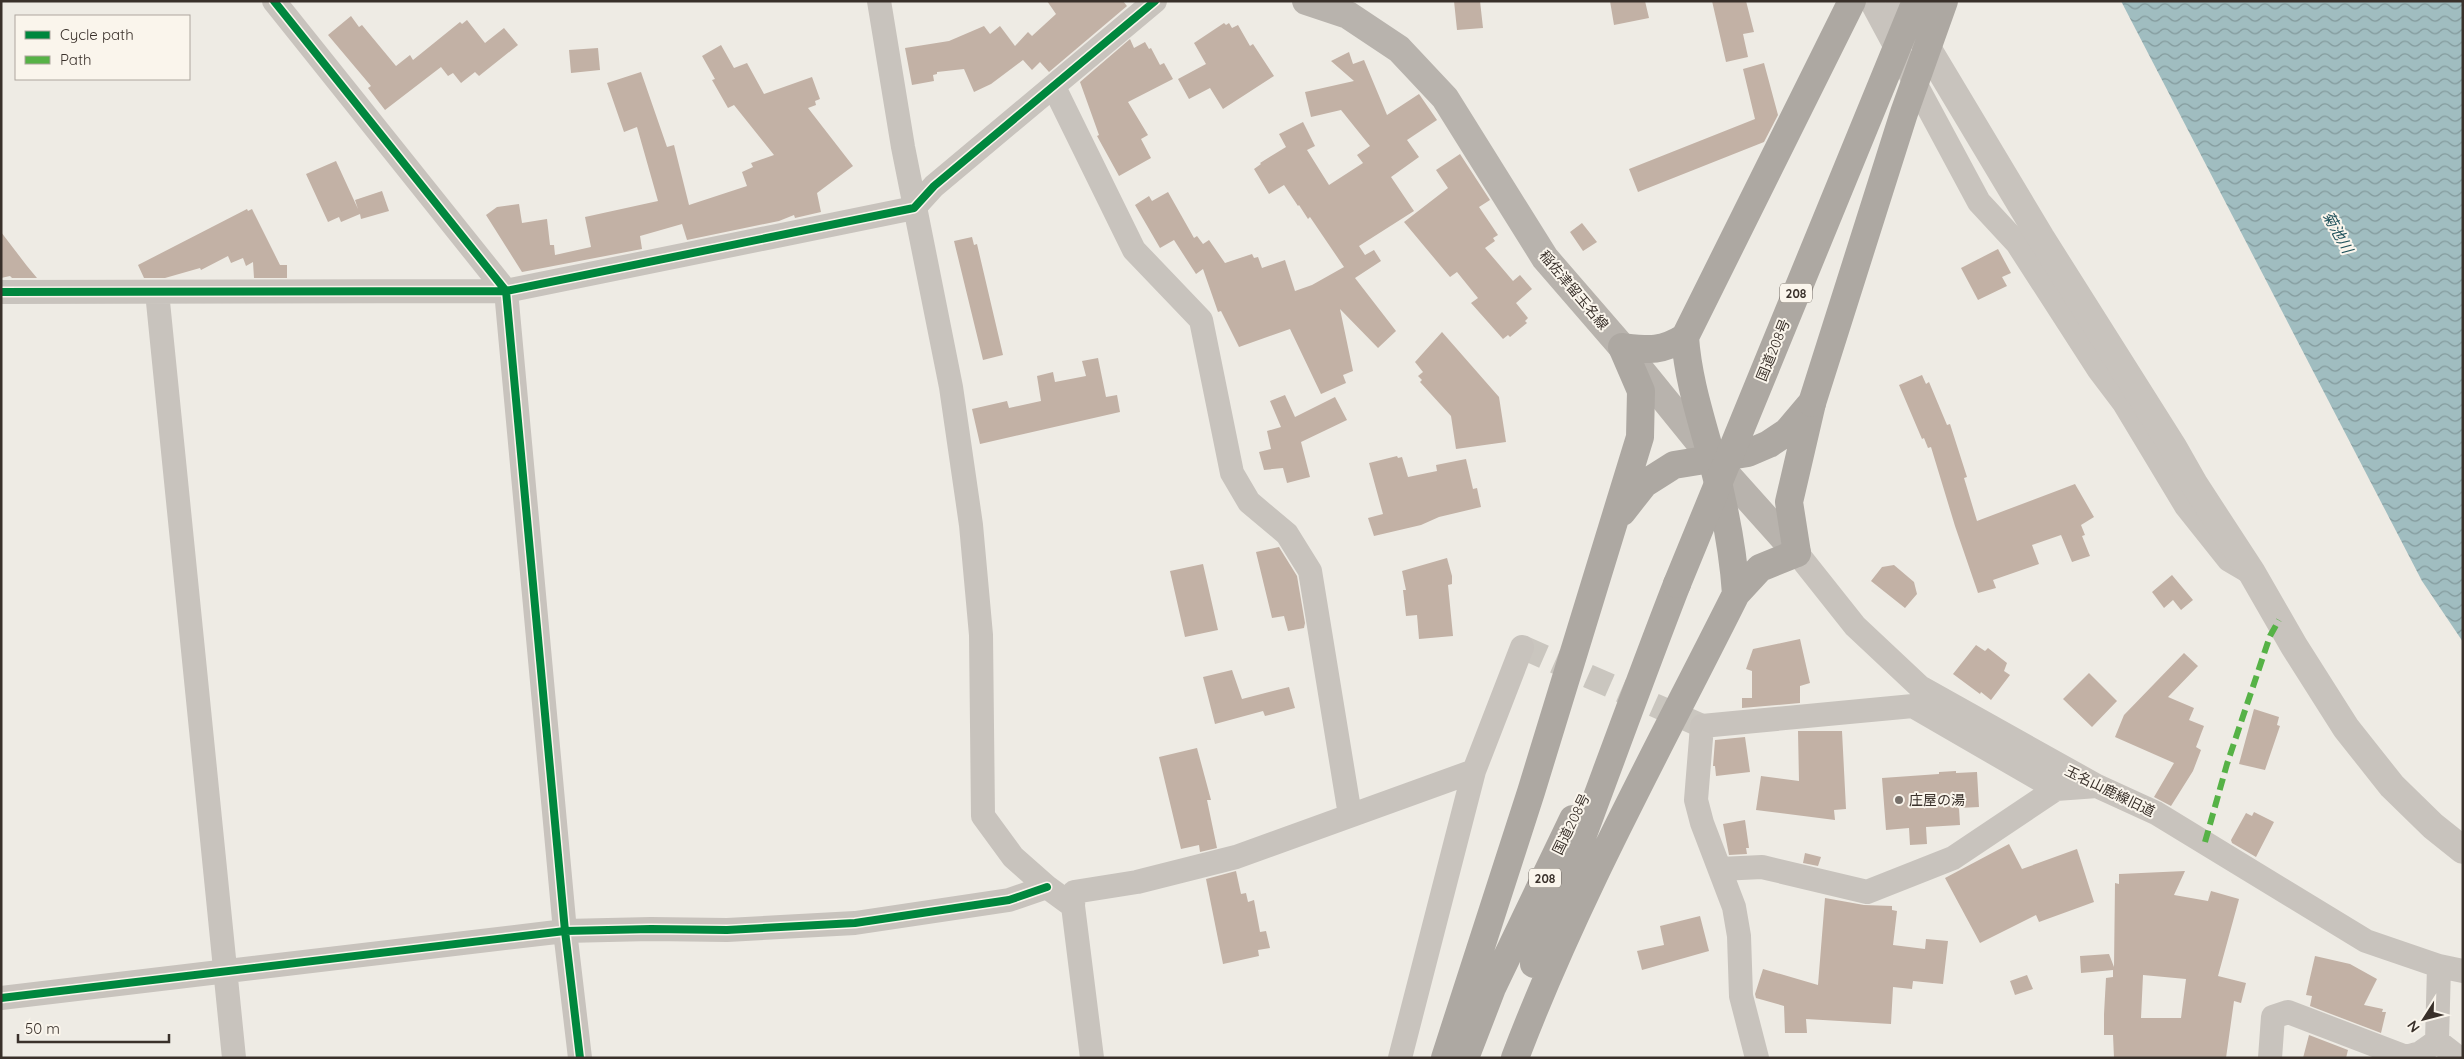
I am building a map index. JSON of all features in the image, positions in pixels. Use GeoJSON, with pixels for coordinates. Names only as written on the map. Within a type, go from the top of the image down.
{"type":"FeatureCollection","features":[{"type":"Feature","properties":{"kind":"highway"},"geometry":{"type":"LineString","coordinates":[[1622,347],[1651,351],[1669,347],[1684,337],[1852,1]]}},
{"type":"Feature","properties":{"kind":"highway","name":"国道208号"},"geometry":{"type":"LineString","coordinates":[[1499,1058],[1592,817],[1632,701],[1677,584],[1916,1]]}},
{"type":"Feature","properties":{"kind":"highway"},"geometry":{"type":"LineString","coordinates":[[1515,1058],[1531,1016],[1592,876],[1736,594],[1760,568],[1797,553],[1789,502],[1812,403],[1904,113],[1944,1]]}},
{"type":"Feature","properties":{"kind":"highway"},"geometry":{"type":"LineString","coordinates":[[1684,337],[1689,376],[1712,458],[1734,556],[1736,594]]}},
{"type":"Feature","properties":{"kind":"highway"},"geometry":{"type":"LineString","coordinates":[[1445,1058],[1531,792],[1640,437],[1641,391],[1622,347]]}},
{"type":"Feature","properties":{"kind":"highway"},"geometry":{"type":"LineString","coordinates":[[1611,527],[1644,484],[1674,465],[1748,453],[1770,444],[1787,432],[1812,403]]}},
{"type":"Feature","properties":{"kind":"highway","name":"国道208号"},"geometry":{"type":"LineString","coordinates":[[1465,1058],[1497,979],[1632,701]]}},
{"type":"Feature","properties":{"kind":"main road","name":"稲佐津留玉名線"},"geometry":{"type":"LineString","coordinates":[[1306,1],[1351,8],[1399,49],[1445,98],[1545,258],[1622,347],[1712,458],[1797,553]]}},
{"type":"Feature","properties":{"kind":"street"},"geometry":{"type":"LineString","coordinates":[[274,1],[506,291],[565,931],[580,1058]]}},
{"type":"Feature","properties":{"kind":"street"},"geometry":{"type":"LineString","coordinates":[[879,1],[914,208],[951,387],[971,525],[981,635],[984,816],[1014,857],[1047,887],[1073,906]]}},
{"type":"Feature","properties":{"kind":"street"},"geometry":{"type":"LineString","coordinates":[[1,292],[506,291],[914,208],[934,186],[1155,1]]}},
{"type":"Feature","properties":{"kind":"street"},"geometry":{"type":"LineString","coordinates":[[1871,1],[1979,202],[2017,243],[2099,370],[2124,403],[2186,506],[2229,560],[2252,573]]}},
{"type":"Feature","properties":{"kind":"street"},"geometry":{"type":"LineString","coordinates":[[1900,1],[2040,238],[2252,573],[2294,646],[2346,728],[2392,786],[2433,826],[2463,850]]}},
{"type":"Feature","properties":{"kind":"street"},"geometry":{"type":"LineString","coordinates":[[1054,87],[1134,250],[1201,320],[1232,473],[1248,502],[1287,534],[1310,571],[1350,816]]}},
{"type":"Feature","properties":{"kind":"street"},"geometry":{"type":"LineString","coordinates":[[156,292],[234,1058]]}},
{"type":"Feature","properties":{"kind":"street","name":"玉名山鹿線旧道"},"geometry":{"type":"LineString","coordinates":[[1797,553],[1855,626],[1920,687],[2096,786],[2156,812],[2366,941],[2438,966],[2463,971]]}},
{"type":"Feature","properties":{"kind":"street"},"geometry":{"type":"LineString","coordinates":[[1400,1058],[1474,771],[1522,647]]}},
{"type":"Feature","properties":{"kind":"street"},"geometry":{"type":"LineString","coordinates":[[1757,1058],[1741,996],[1739,936],[1734,907],[1702,823],[1696,800],[1702,726],[1913,706],[2056,789]]}},
{"type":"Feature","properties":{"kind":"street"},"geometry":{"type":"LineString","coordinates":[[1092,1058],[1073,906],[1074,892],[1137,882],[1236,857],[1474,771]]}},
{"type":"Feature","properties":{"kind":"street"},"geometry":{"type":"LineString","coordinates":[[1720,869],[1762,867],[1867,892],[1953,858],[2056,789],[2096,786]]}},
{"type":"Feature","properties":{"kind":"street"},"geometry":{"type":"LineString","coordinates":[[1,998],[565,931],[727,930],[855,923],[1009,900],[1047,887]]}},
{"type":"Feature","properties":{"kind":"street"},"geometry":{"type":"LineString","coordinates":[[2437,1041],[2438,966]]}},
{"type":"Feature","properties":{"kind":"street"},"geometry":{"type":"LineString","coordinates":[[2270,1058],[2273,1017],[2288,1012],[2406,1057],[2420,1054],[2437,1041]]}},
{"type":"Feature","properties":{"kind":"street"},"geometry":{"type":"LineString","coordinates":[[2437,1041],[2459,1058]]}},
{"type":"Feature","properties":{"kind":"water","name":"菊池川"},"geometry":{"type":"Polygon","coordinates":[[[2121,1],[2463,1],[2463,642],[2422,581],[2121,1]]]}},
{"type":"Feature","properties":{"kind":"building"},"geometry":{"type":"Polygon","coordinates":[[[1047,1],[1123,1],[1127,6],[1049,72],[1040,62],[1032,70],[1023,60],[991,84],[974,92],[964,69],[937,72],[937,74],[933,75],[934,81],[912,85],[905,48],[949,41],[984,26],[990,34],[1000,26],[1015,46],[1028,32],[1032,36],[1056,14],[1047,1]]]}},
{"type":"Feature","properties":{"kind":"building"},"geometry":{"type":"Polygon","coordinates":[[[1454,1],[1480,1],[1483,28],[1457,30],[1454,1]]]}},
{"type":"Feature","properties":{"kind":"building"},"geometry":{"type":"Polygon","coordinates":[[[1610,1],[1645,1],[1649,18],[1614,25],[1610,1]]]}},
{"type":"Feature","properties":{"kind":"building"},"geometry":{"type":"Polygon","coordinates":[[[1712,1],[1746,1],[1754,32],[1743,34],[1748,57],[1726,62],[1712,1]]]}},
{"type":"Feature","properties":{"kind":"building"},"geometry":{"type":"Polygon","coordinates":[[[351,16],[359,27],[362,25],[396,66],[410,55],[413,60],[460,22],[462,24],[467,20],[485,43],[504,28],[518,45],[479,76],[475,72],[461,83],[453,73],[448,76],[441,67],[385,110],[368,88],[371,86],[328,35],[351,16]]]}},
{"type":"Feature","properties":{"kind":"building"},"geometry":{"type":"Polygon","coordinates":[[[1224,23],[1226,25],[1229,23],[1232,28],[1238,25],[1250,46],[1253,44],[1274,76],[1223,109],[1210,88],[1189,99],[1178,79],[1206,64],[1194,43],[1224,23]]]}},
{"type":"Feature","properties":{"kind":"building"},"geometry":{"type":"Polygon","coordinates":[[[1130,39],[1134,48],[1145,42],[1149,49],[1151,48],[1160,65],[1164,63],[1173,79],[1128,102],[1148,135],[1141,139],[1151,158],[1119,176],[1097,136],[1099,135],[1080,82],[1130,39]]]}},
{"type":"Feature","properties":{"kind":"building"},"geometry":{"type":"Polygon","coordinates":[[[721,45],[734,68],[747,63],[764,94],[812,77],[820,99],[815,101],[816,105],[808,108],[853,166],[817,193],[821,212],[795,218],[794,215],[779,221],[687,240],[682,224],[640,236],[642,249],[522,272],[486,215],[497,207],[519,204],[522,223],[547,219],[550,245],[554,245],[555,255],[591,247],[585,217],[658,201],[637,127],[624,132],[607,83],[641,72],[667,147],[674,145],[689,205],[747,186],[742,172],[753,167],[751,163],[774,155],[734,105],[728,108],[712,80],[715,79],[702,56],[721,45]]]}},
{"type":"Feature","properties":{"kind":"building"},"geometry":{"type":"Polygon","coordinates":[[[598,48],[600,70],[571,73],[569,50],[598,48]]]}},
{"type":"Feature","properties":{"kind":"building"},"geometry":{"type":"Polygon","coordinates":[[[1349,52],[1353,64],[1364,60],[1387,115],[1419,94],[1437,120],[1407,140],[1419,157],[1391,177],[1414,211],[1359,246],[1365,255],[1374,250],[1381,261],[1355,278],[1396,331],[1378,348],[1340,309],[1353,371],[1343,375],[1346,383],[1321,394],[1290,329],[1239,347],[1221,311],[1218,312],[1203,269],[1196,274],[1174,240],[1160,248],[1135,205],[1149,196],[1152,201],[1168,192],[1194,238],[1197,236],[1203,244],[1209,240],[1225,263],[1252,254],[1254,258],[1258,257],[1262,268],[1285,260],[1295,291],[1312,285],[1344,267],[1310,217],[1308,219],[1284,185],[1269,194],[1254,169],[1260,163],[1286,147],[1279,134],[1303,122],[1315,146],[1307,150],[1329,185],[1363,163],[1357,155],[1370,146],[1341,110],[1311,117],[1305,92],[1354,81],[1331,61],[1349,52]]]}},
{"type":"Feature","properties":{"kind":"building"},"geometry":{"type":"Polygon","coordinates":[[[1764,63],[1778,115],[1764,142],[1638,192],[1629,169],[1755,119],[1743,69],[1764,63]]]}},
{"type":"Feature","properties":{"kind":"building"},"geometry":{"type":"Polygon","coordinates":[[[1460,154],[1490,200],[1479,207],[1498,235],[1493,238],[1495,241],[1485,248],[1513,281],[1520,275],[1532,289],[1516,303],[1528,318],[1525,321],[1527,323],[1510,337],[1508,335],[1503,339],[1471,303],[1478,298],[1457,272],[1450,277],[1404,222],[1448,188],[1436,170],[1460,154]]]}},
{"type":"Feature","properties":{"kind":"building"},"geometry":{"type":"Polygon","coordinates":[[[336,161],[358,209],[355,200],[382,191],[389,211],[361,219],[360,214],[341,222],[339,217],[328,222],[306,174],[336,161]]]}},
{"type":"Feature","properties":{"kind":"building"},"geometry":{"type":"Polygon","coordinates":[[[247,209],[248,211],[252,209],[280,265],[287,265],[287,278],[254,278],[253,262],[246,266],[243,258],[231,263],[228,256],[201,270],[200,268],[165,278],[144,278],[138,265],[247,209]]]}},
{"type":"Feature","properties":{"kind":"building"},"geometry":{"type":"Polygon","coordinates":[[[1582,223],[1597,242],[1583,251],[1570,232],[1582,223]]]}},
{"type":"Feature","properties":{"kind":"building"},"geometry":{"type":"Polygon","coordinates":[[[1,232],[37,278],[12,278],[10,276],[1,278],[1,232]]]}},
{"type":"Feature","properties":{"kind":"building"},"geometry":{"type":"Polygon","coordinates":[[[972,237],[974,245],[977,244],[1003,355],[983,360],[954,241],[972,237]]]}},
{"type":"Feature","properties":{"kind":"building"},"geometry":{"type":"Polygon","coordinates":[[[1998,249],[2011,273],[2002,277],[2007,286],[1978,300],[1961,268],[1998,249]]]}},
{"type":"Feature","properties":{"kind":"building"},"geometry":{"type":"Polygon","coordinates":[[[1442,332],[1499,397],[1506,442],[1456,449],[1451,416],[1420,382],[1422,380],[1418,376],[1423,372],[1415,362],[1442,332]]]}},
{"type":"Feature","properties":{"kind":"building"},"geometry":{"type":"Polygon","coordinates":[[[1098,358],[1106,397],[1117,395],[1120,412],[980,444],[972,409],[1007,401],[1009,408],[1041,401],[1037,376],[1053,372],[1055,382],[1086,376],[1082,361],[1098,358]]]}},
{"type":"Feature","properties":{"kind":"building"},"geometry":{"type":"Polygon","coordinates":[[[1922,375],[1926,384],[1929,382],[1947,425],[1950,424],[1967,477],[1964,478],[1977,521],[2075,484],[2094,517],[2081,525],[2085,535],[2082,536],[2090,556],[2072,562],[2061,535],[2032,545],[2039,564],[1993,580],[1996,588],[1978,593],[1931,447],[1928,448],[1924,438],[1922,439],[1899,385],[1922,375]]]}},
{"type":"Feature","properties":{"kind":"building"},"geometry":{"type":"Polygon","coordinates":[[[1285,395],[1295,417],[1335,397],[1347,420],[1301,442],[1310,477],[1287,483],[1283,468],[1264,470],[1259,452],[1271,449],[1267,431],[1281,427],[1270,401],[1285,395]]]}},
{"type":"Feature","properties":{"kind":"building"},"geometry":{"type":"Polygon","coordinates":[[[1397,456],[1398,458],[1402,457],[1408,477],[1437,471],[1436,465],[1466,459],[1473,489],[1477,488],[1481,507],[1439,517],[1421,525],[1374,536],[1368,518],[1383,514],[1369,463],[1397,456]]]}},
{"type":"Feature","properties":{"kind":"building"},"geometry":{"type":"Polygon","coordinates":[[[1279,547],[1297,576],[1305,623],[1304,628],[1288,631],[1284,616],[1272,618],[1256,552],[1279,547]]]}},
{"type":"Feature","properties":{"kind":"building"},"geometry":{"type":"Polygon","coordinates":[[[1447,558],[1452,576],[1452,584],[1448,585],[1453,636],[1419,639],[1417,615],[1406,616],[1403,590],[1406,590],[1402,571],[1447,558]]]}},
{"type":"Feature","properties":{"kind":"building"},"geometry":{"type":"Polygon","coordinates":[[[1203,564],[1218,630],[1185,637],[1170,571],[1203,564]]]}},
{"type":"Feature","properties":{"kind":"building"},"geometry":{"type":"Polygon","coordinates":[[[1894,565],[1914,582],[1917,594],[1905,608],[1871,581],[1882,567],[1894,565]]]}},
{"type":"Feature","properties":{"kind":"building"},"geometry":{"type":"Polygon","coordinates":[[[2172,575],[2193,600],[2181,610],[2173,600],[2164,608],[2152,592],[2172,575]]]}},
{"type":"Feature","properties":{"kind":"building"},"geometry":{"type":"Polygon","coordinates":[[[1800,639],[1810,683],[1800,686],[1800,703],[1742,708],[1742,698],[1752,698],[1752,671],[1746,669],[1753,649],[1800,639]]]}},
{"type":"Feature","properties":{"kind":"building"},"geometry":{"type":"Polygon","coordinates":[[[1976,645],[1985,651],[1988,648],[2007,663],[2004,671],[2010,675],[1991,700],[1953,674],[1976,645]]]}},
{"type":"Feature","properties":{"kind":"building"},"geometry":{"type":"Polygon","coordinates":[[[2184,653],[2198,666],[2168,697],[2194,708],[2189,720],[2204,726],[2196,747],[2201,750],[2193,771],[2171,806],[2154,797],[2174,763],[2115,737],[2124,715],[2184,653]]]}},
{"type":"Feature","properties":{"kind":"building"},"geometry":{"type":"Polygon","coordinates":[[[1232,670],[1242,699],[1289,687],[1295,708],[1265,716],[1263,711],[1215,724],[1203,677],[1232,670]]]}},
{"type":"Feature","properties":{"kind":"building"},"geometry":{"type":"Polygon","coordinates":[[[2089,673],[2117,701],[2092,727],[2063,699],[2089,673]]]}},
{"type":"Feature","properties":{"kind":"building"},"geometry":{"type":"Polygon","coordinates":[[[2254,709],[2279,717],[2277,725],[2280,726],[2265,770],[2239,764],[2254,709]]]}},
{"type":"Feature","properties":{"kind":"building"},"geometry":{"type":"Polygon","coordinates":[[[1798,731],[1842,731],[1846,809],[1834,810],[1835,820],[1756,810],[1761,776],[1799,781],[1798,731]]]}},
{"type":"Feature","properties":{"kind":"building"},"geometry":{"type":"Polygon","coordinates":[[[1745,737],[1750,772],[1716,776],[1715,766],[1713,766],[1715,740],[1745,737]]]}},
{"type":"Feature","properties":{"kind":"building"},"geometry":{"type":"Polygon","coordinates":[[[1197,748],[1211,800],[1207,800],[1217,848],[1200,852],[1199,845],[1181,849],[1159,757],[1197,748]]]}},
{"type":"Feature","properties":{"kind":"building","name":"庄屋の湯"},"geometry":{"type":"Polygon","coordinates":[[[1956,771],[1956,773],[1977,772],[1979,807],[1959,808],[1960,825],[1926,827],[1927,844],[1910,845],[1909,828],[1886,830],[1882,778],[1956,771]]]}},
{"type":"Feature","properties":{"kind":"building"},"geometry":{"type":"Polygon","coordinates":[[[2254,812],[2274,822],[2256,857],[2232,843],[2231,840],[2246,813],[2252,816],[2254,812]]]}},
{"type":"Feature","properties":{"kind":"building"},"geometry":{"type":"Polygon","coordinates":[[[1745,820],[1749,848],[1746,848],[1747,854],[1729,855],[1723,824],[1745,820]]]}},
{"type":"Feature","properties":{"kind":"building"},"geometry":{"type":"Polygon","coordinates":[[[2009,844],[2022,869],[2077,849],[2094,902],[2039,922],[2036,915],[1980,943],[1945,878],[2009,844]]]}},
{"type":"Feature","properties":{"kind":"building"},"geometry":{"type":"Polygon","coordinates":[[[1805,853],[1821,857],[1818,866],[1803,863],[1805,853]]]}},
{"type":"Feature","properties":{"kind":"building"},"geometry":{"type":"Polygon","coordinates":[[[1236,871],[1241,894],[1246,893],[1248,902],[1254,900],[1260,932],[1266,931],[1270,948],[1258,950],[1259,956],[1223,964],[1206,879],[1236,871]]]}},
{"type":"Feature","properties":{"kind":"building"},"geometry":{"type":"Polygon","coordinates":[[[2185,871],[2174,895],[2208,901],[2211,891],[2239,899],[2218,976],[2246,983],[2241,1003],[2234,1001],[2226,1058],[2114,1058],[2113,1035],[2104,1035],[2106,978],[2113,977],[2113,970],[2081,973],[2080,956],[2109,954],[2114,967],[2115,883],[2119,884],[2119,874],[2185,871]],[[2143,975],[2141,1018],[2181,1018],[2186,979],[2143,975]]]}},
{"type":"Feature","properties":{"kind":"building"},"geometry":{"type":"Polygon","coordinates":[[[1825,898],[1864,905],[1892,906],[1892,910],[1897,911],[1893,945],[1925,949],[1926,939],[1948,941],[1943,984],[1913,981],[1912,989],[1893,987],[1891,1024],[1806,1019],[1807,1033],[1785,1033],[1784,1006],[1756,998],[1755,994],[1763,969],[1818,985],[1825,898]]]}},
{"type":"Feature","properties":{"kind":"building"},"geometry":{"type":"Polygon","coordinates":[[[1700,916],[1709,951],[1642,970],[1637,951],[1664,945],[1660,926],[1700,916]]]}},
{"type":"Feature","properties":{"kind":"building"},"geometry":{"type":"Polygon","coordinates":[[[2315,956],[2350,964],[2377,979],[2364,1005],[2383,1009],[2382,1012],[2386,1012],[2381,1033],[2310,1006],[2312,996],[2306,995],[2315,956]]]}},
{"type":"Feature","properties":{"kind":"building"},"geometry":{"type":"Polygon","coordinates":[[[2027,975],[2033,989],[2015,995],[2010,981],[2027,975]]]}},
{"type":"Feature","properties":{"kind":"building"},"geometry":{"type":"Polygon","coordinates":[[[2309,1035],[2348,1050],[2346,1058],[2303,1058],[2309,1035]]]}},
{"type":"Feature","properties":{"kind":"tunnel"},"geometry":{"type":"LineString","coordinates":[[1522,647],[1702,726]]}},
{"type":"Feature","properties":{"kind":"marked path"},"geometry":{"type":"LineString","coordinates":[[2205,842],[2227,764],[2270,636],[2279,620]]}},
{"type":"Feature","properties":{"kind":"cycle path"},"geometry":{"type":"LineString","coordinates":[[274,1],[506,291],[565,931],[580,1058]]}},
{"type":"Feature","properties":{"kind":"cycle path"},"geometry":{"type":"LineString","coordinates":[[1,292],[506,291],[914,208],[934,186],[1155,1]]}},
{"type":"Feature","properties":{"kind":"cycle path"},"geometry":{"type":"LineString","coordinates":[[1,998],[565,931],[727,930],[855,923],[1009,900],[1047,887]]}},
{"type":"Feature","properties":{"kind":"place","name":"庄屋の湯"},"geometry":{"type":"Point","coordinates":[1899,800]}}]}
